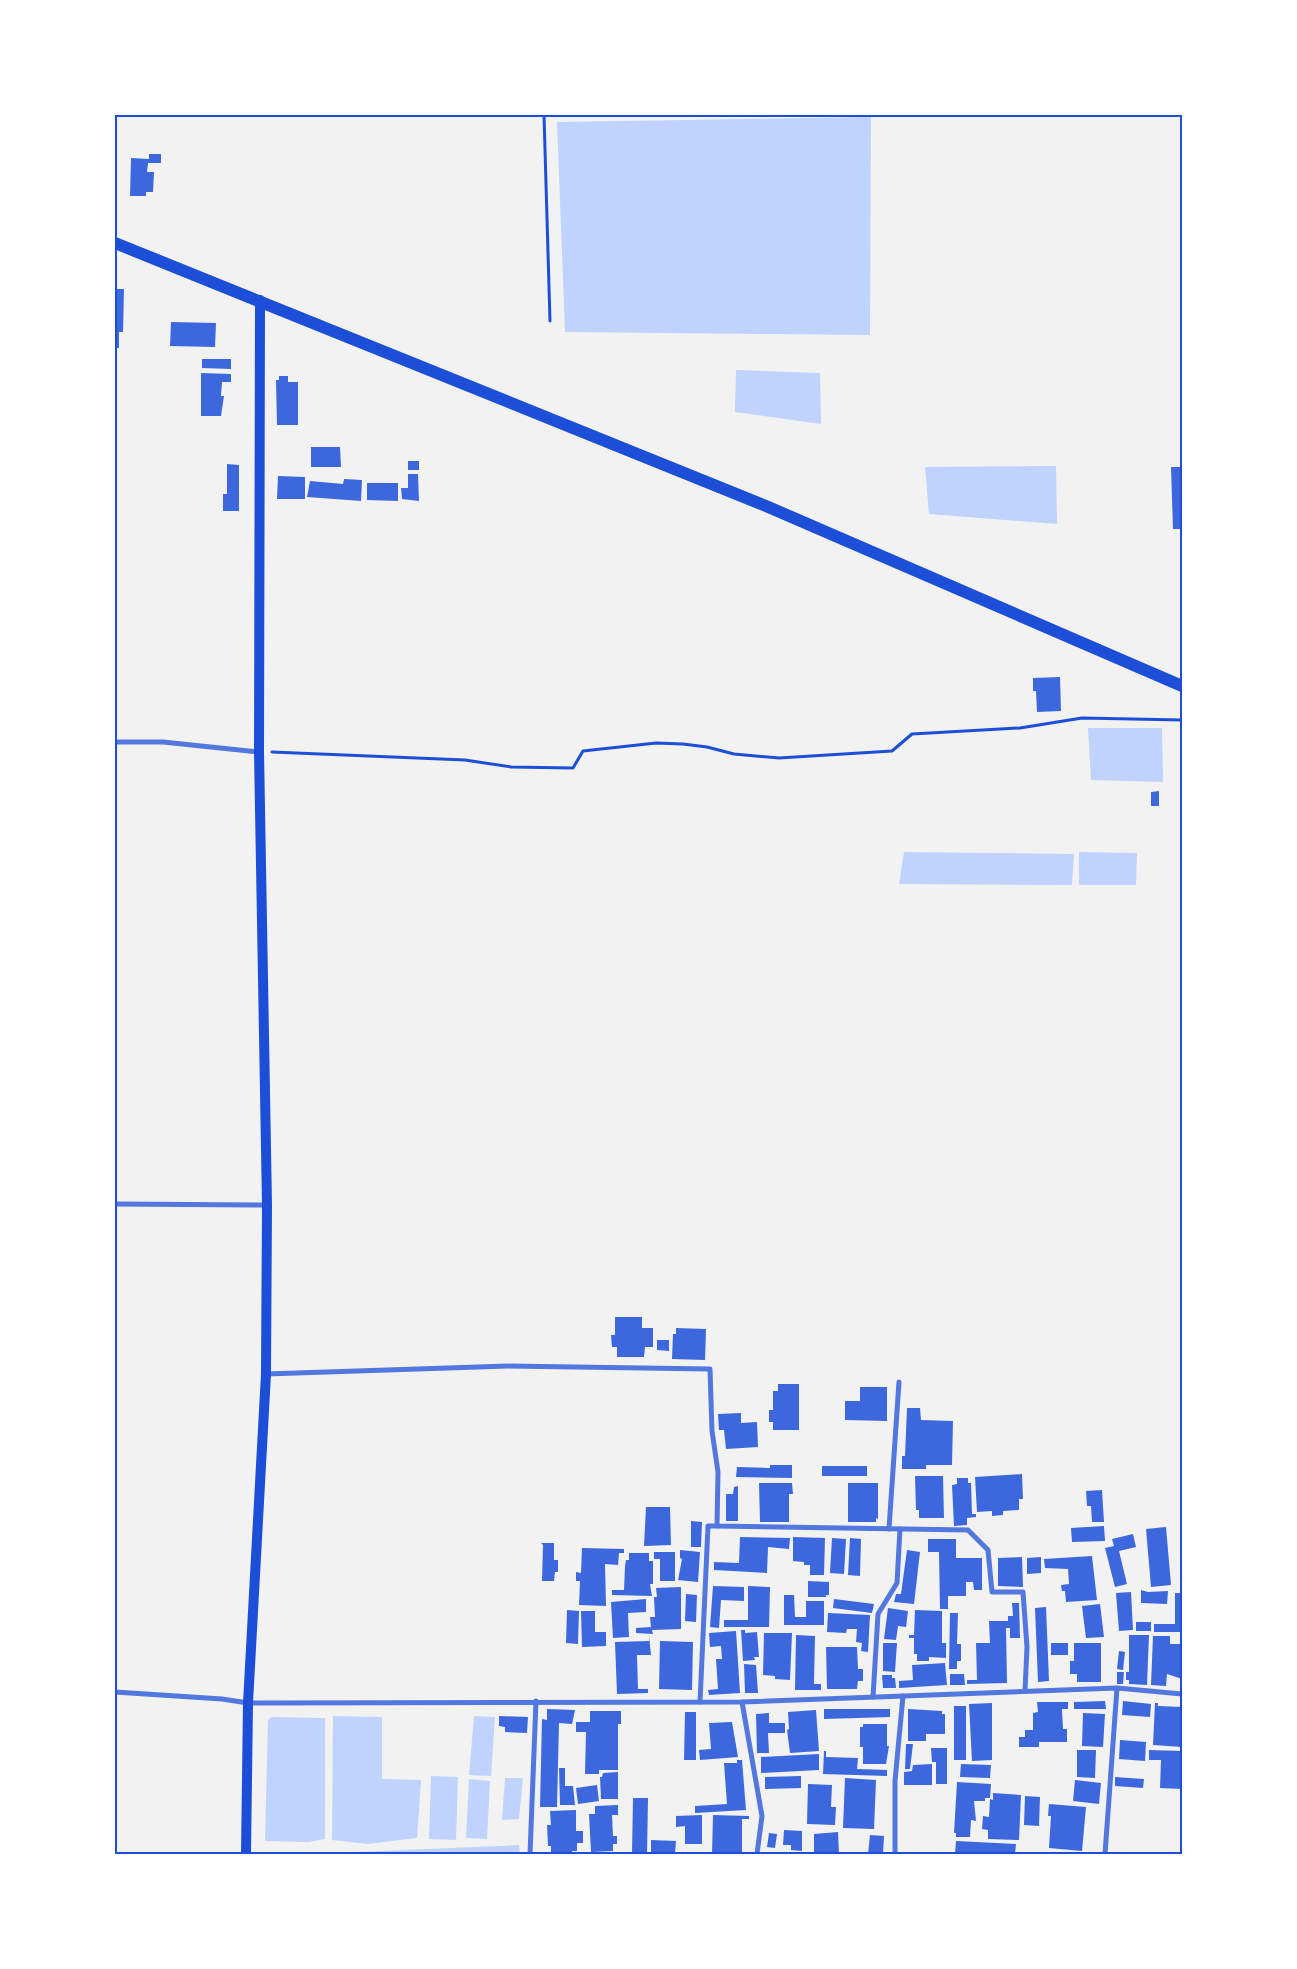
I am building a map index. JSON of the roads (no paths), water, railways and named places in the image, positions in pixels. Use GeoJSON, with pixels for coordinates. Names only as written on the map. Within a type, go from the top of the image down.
{"type":"FeatureCollection","features":[{"type":"Feature","properties":{"kind":"main road"},"geometry":{"type":"LineString","coordinates":[[115,243],[766,506],[1182,686]]}},
{"type":"Feature","properties":{"kind":"main road"},"geometry":{"type":"LineString","coordinates":[[246,1854],[248,1703],[266,1374],[267,1205],[259,752],[260,300]]}},
{"type":"Feature","properties":{"kind":"street"},"geometry":{"type":"LineString","coordinates":[[115,742],[163,742],[259,752]]}},
{"type":"Feature","properties":{"kind":"street"},"geometry":{"type":"LineString","coordinates":[[115,1204],[267,1205]]}},
{"type":"Feature","properties":{"kind":"street"},"geometry":{"type":"LineString","coordinates":[[266,1374],[508,1366],[710,1369],[712,1431],[718,1472],[717,1526]]}},
{"type":"Feature","properties":{"kind":"street"},"geometry":{"type":"LineString","coordinates":[[889,1529],[899,1382]]}},
{"type":"Feature","properties":{"kind":"street"},"geometry":{"type":"LineString","coordinates":[[700,1702],[708,1526],[968,1530],[988,1550],[992,1592],[1023,1592],[1027,1647],[1025,1691]]}},
{"type":"Feature","properties":{"kind":"street"},"geometry":{"type":"LineString","coordinates":[[873,1697],[878,1614],[897,1583],[900,1529]]}},
{"type":"Feature","properties":{"kind":"street"},"geometry":{"type":"LineString","coordinates":[[115,1692],[222,1699],[248,1703],[742,1702],[1117,1688],[1182,1694]]}},
{"type":"Feature","properties":{"kind":"street"},"geometry":{"type":"LineString","coordinates":[[1105,1854],[1117,1688]]}},
{"type":"Feature","properties":{"kind":"street"},"geometry":{"type":"LineString","coordinates":[[895,1854],[895,1781],[903,1696]]}},
{"type":"Feature","properties":{"kind":"street"},"geometry":{"type":"LineString","coordinates":[[530,1854],[536,1701]]}},
{"type":"Feature","properties":{"kind":"street"},"geometry":{"type":"LineString","coordinates":[[742,1702],[762,1816],[757,1854]]}},
{"type":"Feature","properties":{"kind":"water"},"geometry":{"type":"Polygon","coordinates":[[[871,117],[870,335],[565,332],[557,122],[871,117]]]}},
{"type":"Feature","properties":{"kind":"water"},"geometry":{"type":"Polygon","coordinates":[[[736,370],[820,373],[821,424],[735,412],[736,370]]]}},
{"type":"Feature","properties":{"kind":"water"},"geometry":{"type":"Polygon","coordinates":[[[1056,466],[1057,524],[929,514],[925,467],[1056,466]]]}},
{"type":"Feature","properties":{"kind":"water"},"geometry":{"type":"Polygon","coordinates":[[[1088,728],[1162,728],[1163,782],[1091,780],[1088,728]]]}},
{"type":"Feature","properties":{"kind":"water"},"geometry":{"type":"Polygon","coordinates":[[[904,852],[1074,854],[1072,885],[899,884],[904,852]]]}},
{"type":"Feature","properties":{"kind":"water"},"geometry":{"type":"Polygon","coordinates":[[[1079,852],[1137,853],[1136,885],[1079,885],[1079,852]]]}},
{"type":"Feature","properties":{"kind":"water"},"geometry":{"type":"Polygon","coordinates":[[[333,1716],[382,1717],[382,1779],[421,1780],[417,1838],[368,1844],[332,1840],[333,1716]]]}},
{"type":"Feature","properties":{"kind":"water"},"geometry":{"type":"Polygon","coordinates":[[[474,1716],[495,1717],[491,1776],[469,1775],[474,1716]]]}},
{"type":"Feature","properties":{"kind":"water"},"geometry":{"type":"Polygon","coordinates":[[[271,1717],[325,1718],[325,1839],[308,1842],[265,1841],[268,1720],[271,1717]]]}},
{"type":"Feature","properties":{"kind":"water"},"geometry":{"type":"Polygon","coordinates":[[[431,1776],[458,1777],[456,1840],[429,1839],[431,1776]]]}},
{"type":"Feature","properties":{"kind":"water"},"geometry":{"type":"Polygon","coordinates":[[[505,1778],[523,1778],[519,1819],[502,1820],[505,1778]]]}},
{"type":"Feature","properties":{"kind":"water"},"geometry":{"type":"Polygon","coordinates":[[[469,1779],[490,1781],[487,1839],[466,1838],[469,1779]]]}},
{"type":"Feature","properties":{"kind":"water"},"geometry":{"type":"Polygon","coordinates":[[[519,1845],[520,1854],[356,1854],[356,1852],[519,1845]]]}}]}
